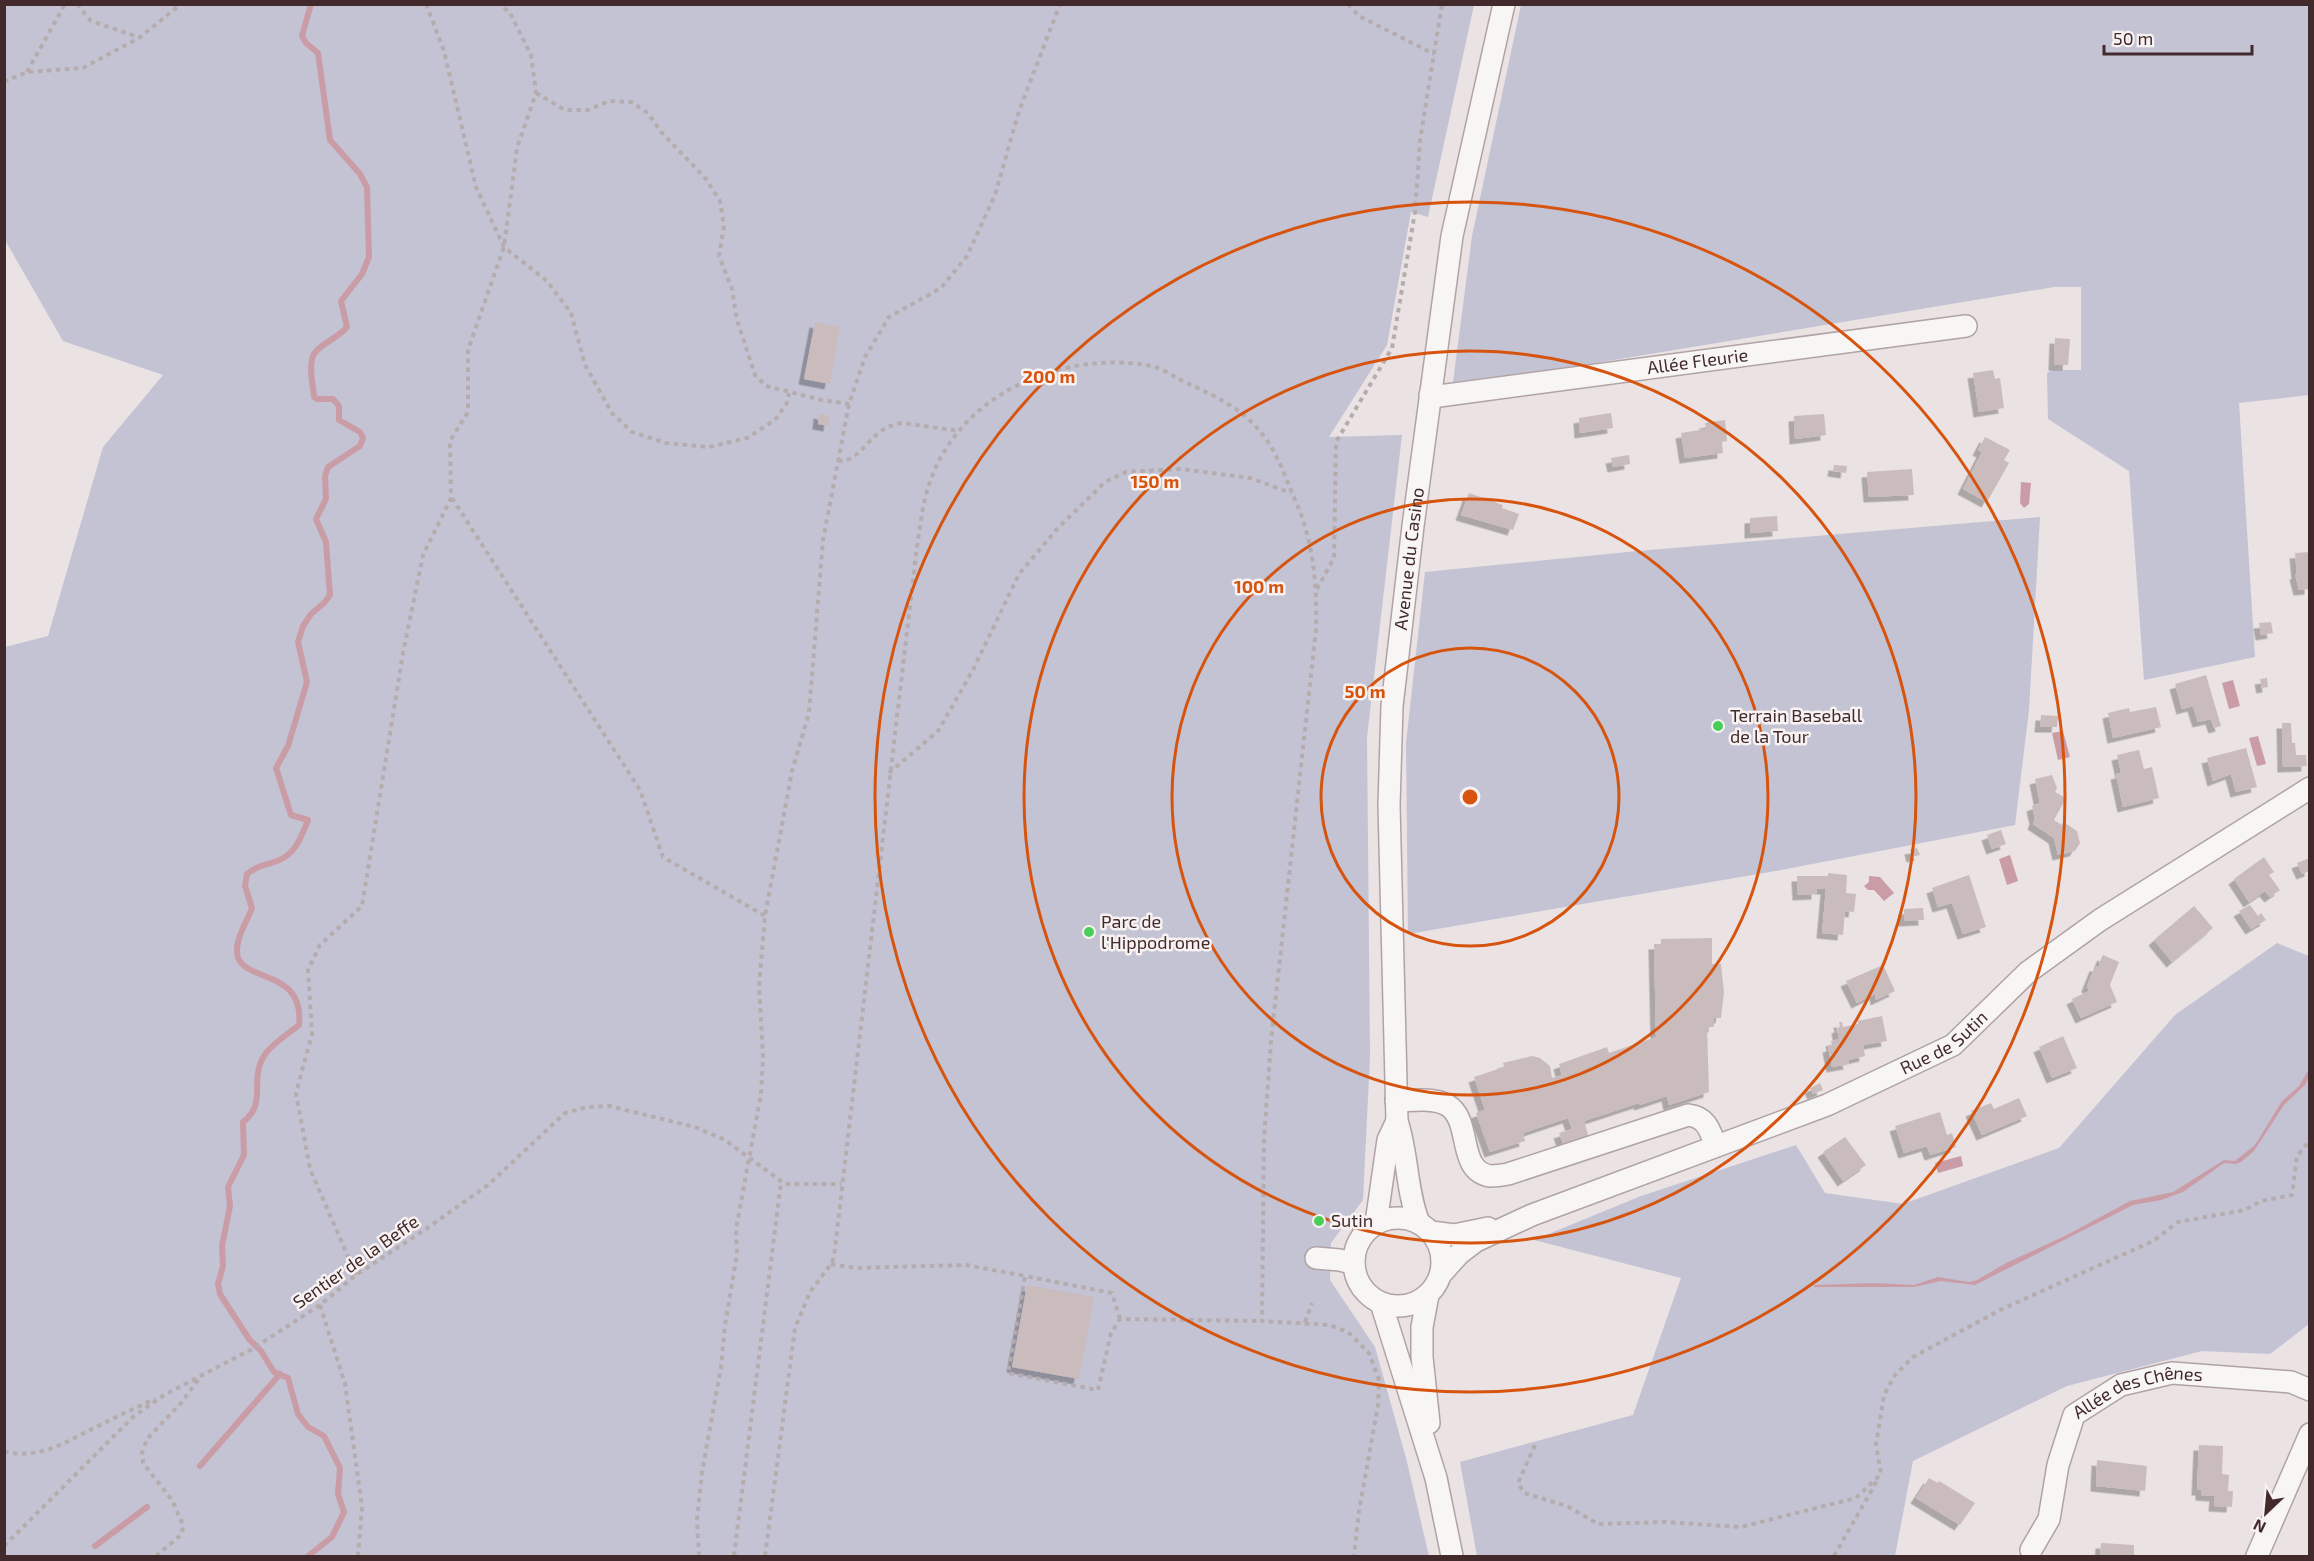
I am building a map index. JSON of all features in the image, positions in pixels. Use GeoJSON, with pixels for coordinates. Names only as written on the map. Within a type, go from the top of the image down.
{"type":"FeatureCollection","features":[{"type":"Feature","properties":{"kind":"street","name":"Avenue du Casino"},"geometry":{"type":"LineString","coordinates":[[1396,1111],[1389,805],[1392,706],[1452,236],[1504,4]]}},
{"type":"Feature","properties":{"kind":"street","name":"Allée Fleurie"},"geometry":{"type":"LineString","coordinates":[[1431,395],[1439,396],[1966,326]]}},
{"type":"Feature","properties":{"kind":"street","name":"Rue de Sutin"},"geometry":{"type":"LineString","coordinates":[[1441,1274],[1459,1254],[1476,1241],[1532,1215],[1827,1105],[1953,1045],[2028,972],[2100,920],[2310,788]]}},
{"type":"Feature","properties":{"kind":"street"},"geometry":{"type":"LineString","coordinates":[[1396,1111],[1429,1101],[1446,1105],[1459,1117],[1471,1164],[1478,1171],[1490,1176],[1508,1174],[1688,1115],[1704,1120],[1716,1146]]}},
{"type":"Feature","properties":{"kind":"street"},"geometry":{"type":"LineString","coordinates":[[1376,1223],[1388,1140],[1396,1111]]}},
{"type":"Feature","properties":{"kind":"street"},"geometry":{"type":"LineString","coordinates":[[1396,1111],[1403,1141],[1409,1188],[1425,1228],[1439,1245],[1443,1259],[1441,1274],[1428,1295],[1406,1306],[1381,1303],[1370,1297],[1356,1276],[1354,1264],[1359,1240],[1376,1223],[1398,1218],[1405,1218],[1425,1228]]}},
{"type":"Feature","properties":{"kind":"street","name":"Rue de Sutin"},"geometry":{"type":"LineString","coordinates":[[1425,1228],[1454,1235],[1532,1215]]}},
{"type":"Feature","properties":{"kind":"street"},"geometry":{"type":"LineString","coordinates":[[1316,1258],[1354,1264]]}},
{"type":"Feature","properties":{"kind":"street"},"geometry":{"type":"LineString","coordinates":[[1428,1295],[1422,1327],[1422,1357],[1436,1478],[1452,1557]]}},
{"type":"Feature","properties":{"kind":"street"},"geometry":{"type":"LineString","coordinates":[[1381,1303],[1436,1478]]}},
{"type":"Feature","properties":{"kind":"street","name":"Allée des Chênes"},"geometry":{"type":"LineString","coordinates":[[2031,1550],[2049,1519],[2058,1465],[2074,1415],[2121,1385],[2172,1373],[2291,1382],[2310,1390]]}},
{"type":"Feature","properties":{"kind":"street"},"geometry":{"type":"LineString","coordinates":[[2257,1557],[2310,1434]]}},
{"type":"Feature","properties":{"kind":"path"},"geometry":{"type":"LineString","coordinates":[[27,72],[65,4]]}},
{"type":"Feature","properties":{"kind":"path"},"geometry":{"type":"LineString","coordinates":[[76,4],[91,21],[139,38]]}},
{"type":"Feature","properties":{"kind":"path"},"geometry":{"type":"LineString","coordinates":[[4,82],[27,72],[83,68],[139,38],[180,4]]}},
{"type":"Feature","properties":{"kind":"path"},"geometry":{"type":"LineString","coordinates":[[426,4],[444,51],[476,187],[504,247],[547,281],[571,313],[585,365],[612,413],[632,432],[666,443],[709,447],[747,438],[775,420],[787,404],[789,393]]}},
{"type":"Feature","properties":{"kind":"path"},"geometry":{"type":"LineString","coordinates":[[356,1275],[310,1169],[296,1093],[312,1034],[308,970],[320,945],[362,906],[403,653],[423,555],[451,498],[450,441],[468,411],[468,351],[504,247],[517,148],[536,93],[531,55],[510,13],[500,4]]}},
{"type":"Feature","properties":{"kind":"path"},"geometry":{"type":"LineString","coordinates":[[699,1557],[697,1520],[702,1472],[721,1367],[725,1325],[737,1254],[736,1229],[761,1094],[763,1057],[759,986],[765,916],[792,771],[809,713],[824,540],[849,404],[865,357],[889,317],[941,288],[967,256],[995,195],[1019,111],[1060,4]]}},
{"type":"Feature","properties":{"kind":"path"},"geometry":{"type":"LineString","coordinates":[[1348,4],[1359,16],[1434,54]]}},
{"type":"Feature","properties":{"kind":"path"},"geometry":{"type":"LineString","coordinates":[[1317,590],[1334,558],[1336,442],[1392,348],[1415,212],[1420,140],[1442,4]]}},
{"type":"Feature","properties":{"kind":"path"},"geometry":{"type":"LineString","coordinates":[[536,93],[566,110],[588,110],[609,100],[631,102],[648,113],[661,132],[706,179],[720,201],[724,226],[719,256],[732,289],[737,320],[755,375],[766,386],[789,393],[849,404]]}},
{"type":"Feature","properties":{"kind":"path"},"geometry":{"type":"LineString","coordinates":[[765,1557],[795,1328],[810,1292],[831,1264],[922,511],[932,475],[947,447],[986,405],[1025,380],[1082,364],[1109,362],[1154,367],[1219,397],[1257,426],[1275,453],[1306,529],[1317,590],[1315,650],[1271,1041],[1264,1140],[1262,1321]]}},
{"type":"Feature","properties":{"kind":"path"},"geometry":{"type":"LineString","coordinates":[[838,461],[854,459],[874,436],[894,424],[903,423],[960,431]]}},
{"type":"Feature","properties":{"kind":"path"},"geometry":{"type":"LineString","coordinates":[[889,773],[938,731],[973,669],[1019,574],[1058,528],[1105,482],[1126,472],[1181,469],[1250,478],[1292,494]]}},
{"type":"Feature","properties":{"kind":"path"},"geometry":{"type":"LineString","coordinates":[[451,498],[640,790],[663,857],[765,916]]}},
{"type":"Feature","properties":{"kind":"path","name":"Sentier de la Beffe"},"geometry":{"type":"LineString","coordinates":[[4,1545],[134,1417],[164,1395],[256,1346],[320,1305],[356,1275],[488,1185],[565,1113],[587,1107],[609,1107],[695,1127],[725,1140],[781,1182]]}},
{"type":"Feature","properties":{"kind":"path"},"geometry":{"type":"LineString","coordinates":[[1834,1557],[1881,1474],[1876,1445],[1884,1395],[1895,1375],[1913,1357],[2000,1310],[2153,1241],[2178,1222],[2245,1210],[2261,1201],[2292,1195],[2298,1156],[2310,1140]]}},
{"type":"Feature","properties":{"kind":"path"},"geometry":{"type":"LineString","coordinates":[[734,1557],[781,1182],[785,1184],[841,1184]]}},
{"type":"Feature","properties":{"kind":"path"},"geometry":{"type":"LineString","coordinates":[[831,1264],[856,1268],[966,1265],[1025,1276],[1112,1293],[1120,1319],[1111,1333],[1098,1390],[1008,1373],[1025,1276]]}},
{"type":"Feature","properties":{"kind":"path"},"geometry":{"type":"LineString","coordinates":[[1305,1322],[1312,1303]]}},
{"type":"Feature","properties":{"kind":"path"},"geometry":{"type":"LineString","coordinates":[[320,1305],[345,1384],[362,1507],[358,1557]]}},
{"type":"Feature","properties":{"kind":"path"},"geometry":{"type":"LineString","coordinates":[[1120,1319],[1305,1322],[1329,1325],[1348,1332],[1369,1353],[1379,1380],[1378,1405],[1359,1511],[1354,1557]]}},
{"type":"Feature","properties":{"kind":"path"},"geometry":{"type":"LineString","coordinates":[[156,1557],[182,1534],[183,1525],[172,1500],[143,1463],[142,1453],[147,1439],[201,1376]]}},
{"type":"Feature","properties":{"kind":"path"},"geometry":{"type":"LineString","coordinates":[[4,1451],[11,1453],[40,1452],[58,1447],[164,1395]]}},
{"type":"Feature","properties":{"kind":"path"},"geometry":{"type":"LineString","coordinates":[[1535,1445],[1518,1483],[1524,1493],[1567,1506],[1598,1524],[1665,1522],[1742,1527],[1856,1498],[1881,1474]]}},
{"type":"Feature","properties":{"kind":"shaded area"},"geometry":{"type":"Polygon","coordinates":[[[5,5],[1474,5],[1428,217],[1411,212],[1387,345],[1329,437],[1402,435],[1367,737],[1370,1056],[1363,1200],[1331,1243],[1330,1280],[1375,1347],[1406,1458],[1429,1556],[5,1556],[5,647],[48,636],[103,447],[163,375],[63,341],[5,240],[5,5]]]}},
{"type":"Feature","properties":{"kind":"shaded area"},"geometry":{"type":"Polygon","coordinates":[[[1521,5],[2309,5],[2309,395],[2239,403],[2255,657],[2144,680],[2129,471],[2048,419],[2047,373],[2052,370],[2081,370],[2081,287],[2054,287],[1584,365],[1453,382],[1472,236],[1521,5]]]}},
{"type":"Feature","properties":{"kind":"shaded area"},"geometry":{"type":"Polygon","coordinates":[[[2021,482],[2031,483],[2029,504],[2024,508],[2020,503],[2021,482]]]}},
{"type":"Feature","properties":{"kind":"shaded area","name":"Terrain Baseball de la Tour"},"geometry":{"type":"Polygon","coordinates":[[[2040,517],[2029,710],[2015,825],[1781,870],[1408,934],[1406,743],[1425,572],[1638,551],[2040,517]]]}},
{"type":"Feature","properties":{"kind":"shaded area"},"geometry":{"type":"Polygon","coordinates":[[[2233,680],[2240,706],[2229,709],[2222,683],[2233,680]]]}},
{"type":"Feature","properties":{"kind":"shaded area"},"geometry":{"type":"Polygon","coordinates":[[[2063,731],[2070,757],[2058,760],[2052,733],[2063,731]]]}},
{"type":"Feature","properties":{"kind":"shaded area"},"geometry":{"type":"Polygon","coordinates":[[[2258,736],[2266,764],[2257,766],[2249,738],[2258,736]]]}},
{"type":"Feature","properties":{"kind":"shaded area"},"geometry":{"type":"Polygon","coordinates":[[[2010,855],[2018,881],[2007,885],[1999,859],[2010,855]]]}},
{"type":"Feature","properties":{"kind":"shaded area"},"geometry":{"type":"Polygon","coordinates":[[[1869,876],[1880,877],[1894,893],[1884,901],[1874,890],[1868,890],[1864,886],[1869,882],[1869,876]]]}},
{"type":"Feature","properties":{"kind":"shaded area"},"geometry":{"type":"Polygon","coordinates":[[[2277,943],[2309,956],[2309,1324],[2270,1354],[2202,1351],[2067,1386],[1913,1461],[1895,1556],[1477,1556],[1460,1462],[1633,1415],[1681,1278],[1534,1240],[1641,1196],[1796,1145],[1825,1193],[1903,1204],[2059,1148],[2175,1015],[2277,943]]]}},
{"type":"Feature","properties":{"kind":"shaded area"},"geometry":{"type":"Polygon","coordinates":[[[2309,1069],[2309,1077],[2305,1085],[2284,1105],[2254,1151],[2241,1162],[2224,1163],[2183,1192],[2161,1200],[2133,1205],[1975,1285],[1941,1281],[1914,1287],[1814,1287],[1814,1285],[1873,1283],[1914,1285],[1938,1277],[1969,1282],[1977,1280],[2006,1263],[2065,1236],[2130,1201],[2173,1192],[2224,1160],[2235,1161],[2255,1145],[2282,1101],[2299,1086],[2309,1069]]]}},
{"type":"Feature","properties":{"kind":"shaded area"},"geometry":{"type":"Polygon","coordinates":[[[1961,1156],[1963,1166],[1938,1173],[1935,1163],[1961,1156]]]}},
{"type":"Feature","properties":{"kind":"building"},"geometry":{"type":"Polygon","coordinates":[[[815,322],[840,327],[830,384],[804,379],[815,322]]]}},
{"type":"Feature","properties":{"kind":"building"},"geometry":{"type":"Polygon","coordinates":[[[2055,338],[2070,339],[2068,365],[2054,365],[2055,338]]]}},
{"type":"Feature","properties":{"kind":"building"},"geometry":{"type":"Polygon","coordinates":[[[1993,370],[1995,379],[2000,378],[2004,408],[1979,412],[1973,373],[1993,370]]]}},
{"type":"Feature","properties":{"kind":"building"},"geometry":{"type":"Polygon","coordinates":[[[819,413],[830,416],[829,426],[818,424],[819,413]]]}},
{"type":"Feature","properties":{"kind":"building"},"geometry":{"type":"Polygon","coordinates":[[[1611,413],[1613,428],[1580,433],[1579,418],[1611,413]]]}},
{"type":"Feature","properties":{"kind":"building"},"geometry":{"type":"Polygon","coordinates":[[[1824,414],[1826,435],[1795,439],[1794,416],[1824,414]]]}},
{"type":"Feature","properties":{"kind":"building"},"geometry":{"type":"Polygon","coordinates":[[[1725,420],[1727,441],[1722,442],[1723,453],[1685,458],[1681,433],[1706,429],[1705,423],[1725,420]]]}},
{"type":"Feature","properties":{"kind":"building"},"geometry":{"type":"Polygon","coordinates":[[[1985,437],[2010,450],[2004,460],[2009,463],[1987,502],[1963,489],[1982,452],[1978,450],[1985,437]]]}},
{"type":"Feature","properties":{"kind":"building"},"geometry":{"type":"Polygon","coordinates":[[[1629,455],[1630,464],[1613,467],[1611,458],[1629,455]]]}},
{"type":"Feature","properties":{"kind":"building"},"geometry":{"type":"Polygon","coordinates":[[[1834,465],[1847,466],[1846,473],[1833,471],[1834,465]]]}},
{"type":"Feature","properties":{"kind":"building"},"geometry":{"type":"Polygon","coordinates":[[[1912,469],[1914,495],[1869,497],[1867,472],[1912,469]]]}},
{"type":"Feature","properties":{"kind":"building"},"geometry":{"type":"Polygon","coordinates":[[[1469,493],[1503,505],[1502,508],[1519,514],[1513,530],[1461,515],[1469,493]]]}},
{"type":"Feature","properties":{"kind":"building"},"geometry":{"type":"Polygon","coordinates":[[[1777,516],[1778,531],[1750,533],[1750,518],[1777,516]]]}},
{"type":"Feature","properties":{"kind":"building"},"geometry":{"type":"Polygon","coordinates":[[[2310,552],[2310,589],[2299,590],[2295,574],[2297,574],[2295,553],[2310,552]]]}},
{"type":"Feature","properties":{"kind":"building"},"geometry":{"type":"Polygon","coordinates":[[[2271,622],[2273,633],[2261,635],[2259,623],[2271,622]]]}},
{"type":"Feature","properties":{"kind":"building"},"geometry":{"type":"Polygon","coordinates":[[[2206,675],[2221,726],[2214,728],[2211,719],[2198,722],[2193,706],[2182,709],[2175,684],[2206,675]]]}},
{"type":"Feature","properties":{"kind":"building"},"geometry":{"type":"Polygon","coordinates":[[[2267,678],[2268,687],[2262,688],[2260,679],[2267,678]]]}},
{"type":"Feature","properties":{"kind":"building"},"geometry":{"type":"Polygon","coordinates":[[[2156,707],[2161,727],[2113,738],[2108,713],[2129,708],[2130,712],[2156,707]]]}},
{"type":"Feature","properties":{"kind":"building"},"geometry":{"type":"Polygon","coordinates":[[[2041,715],[2058,716],[2057,727],[2040,727],[2041,715]]]}},
{"type":"Feature","properties":{"kind":"building"},"geometry":{"type":"Polygon","coordinates":[[[2282,723],[2291,723],[2292,743],[2295,743],[2296,755],[2306,755],[2307,766],[2283,767],[2282,723]]]}},
{"type":"Feature","properties":{"kind":"building"},"geometry":{"type":"Polygon","coordinates":[[[2246,748],[2257,787],[2236,792],[2231,774],[2213,781],[2207,758],[2246,748]]]}},
{"type":"Feature","properties":{"kind":"building"},"geometry":{"type":"Polygon","coordinates":[[[2139,750],[2144,769],[2152,767],[2159,798],[2123,807],[2116,774],[2121,773],[2117,755],[2139,750]]]}},
{"type":"Feature","properties":{"kind":"building"},"geometry":{"type":"Polygon","coordinates":[[[2052,775],[2057,788],[2055,792],[2066,798],[2054,820],[2062,825],[2063,822],[2077,831],[2080,843],[2075,851],[2058,855],[2054,838],[2033,824],[2035,819],[2032,806],[2040,803],[2035,779],[2052,775]]]}},
{"type":"Feature","properties":{"kind":"building"},"geometry":{"type":"Polygon","coordinates":[[[2001,830],[2006,844],[1992,849],[1987,835],[2001,830]]]}},
{"type":"Feature","properties":{"kind":"building"},"geometry":{"type":"Polygon","coordinates":[[[1917,848],[1920,855],[1912,857],[1910,849],[1917,848]]]}},
{"type":"Feature","properties":{"kind":"building"},"geometry":{"type":"Polygon","coordinates":[[[2264,857],[2274,872],[2269,875],[2280,890],[2270,897],[2265,891],[2249,902],[2234,879],[2264,857]]]}},
{"type":"Feature","properties":{"kind":"building"},"geometry":{"type":"Polygon","coordinates":[[[2310,858],[2310,871],[2302,874],[2297,863],[2310,858]]]}},
{"type":"Feature","properties":{"kind":"building"},"geometry":{"type":"Polygon","coordinates":[[[1828,873],[1847,875],[1846,893],[1856,894],[1854,912],[1845,911],[1843,935],[1822,933],[1826,889],[1817,889],[1817,894],[1798,895],[1797,876],[1828,876],[1828,873]]]}},
{"type":"Feature","properties":{"kind":"building"},"geometry":{"type":"Polygon","coordinates":[[[1969,875],[1986,927],[1963,934],[1952,903],[1938,907],[1932,888],[1969,875]]]}},
{"type":"Feature","properties":{"kind":"building"},"geometry":{"type":"Polygon","coordinates":[[[2250,905],[2258,916],[2261,913],[2266,920],[2251,929],[2239,911],[2250,905]]]}},
{"type":"Feature","properties":{"kind":"building"},"geometry":{"type":"Polygon","coordinates":[[[2194,906],[2213,928],[2172,962],[2154,940],[2194,906]]]}},
{"type":"Feature","properties":{"kind":"building"},"geometry":{"type":"Polygon","coordinates":[[[1923,908],[1924,920],[1904,921],[1904,909],[1923,908]]]}},
{"type":"Feature","properties":{"kind":"building"},"geometry":{"type":"Polygon","coordinates":[[[1712,938],[1712,964],[1721,964],[1724,992],[1721,1018],[1714,1018],[1714,1027],[1707,1027],[1709,1092],[1669,1105],[1667,1096],[1584,1121],[1589,1138],[1564,1146],[1559,1133],[1572,1129],[1568,1118],[1523,1133],[1525,1141],[1490,1152],[1476,1113],[1485,1110],[1474,1077],[1504,1067],[1503,1063],[1532,1056],[1540,1058],[1550,1066],[1552,1078],[1562,1075],[1559,1064],[1607,1047],[1609,1053],[1656,1037],[1654,944],[1661,944],[1661,939],[1712,938]]]}},
{"type":"Feature","properties":{"kind":"building"},"geometry":{"type":"Polygon","coordinates":[[[2103,955],[2119,962],[2110,985],[2117,1002],[2081,1018],[2072,999],[2089,991],[2087,986],[2095,966],[2100,966],[2103,955]]]}},
{"type":"Feature","properties":{"kind":"building"},"geometry":{"type":"Polygon","coordinates":[[[1883,965],[1895,991],[1876,1000],[1875,994],[1857,1003],[1846,981],[1883,965]]]}},
{"type":"Feature","properties":{"kind":"building"},"geometry":{"type":"Polygon","coordinates":[[[1882,1016],[1887,1041],[1863,1045],[1865,1056],[1848,1060],[1849,1064],[1832,1067],[1828,1047],[1832,1046],[1831,1041],[1839,1039],[1837,1028],[1840,1027],[1839,1022],[1842,1022],[1843,1027],[1882,1016]]]}},
{"type":"Feature","properties":{"kind":"building"},"geometry":{"type":"Polygon","coordinates":[[[2063,1036],[2077,1068],[2052,1078],[2039,1047],[2063,1036]]]}},
{"type":"Feature","properties":{"kind":"building"},"geometry":{"type":"Polygon","coordinates":[[[1820,1083],[1823,1090],[1813,1094],[1810,1088],[1820,1083]]]}},
{"type":"Feature","properties":{"kind":"building"},"geometry":{"type":"Polygon","coordinates":[[[2019,1098],[2027,1116],[1982,1135],[1971,1111],[1991,1103],[1994,1109],[2019,1098]]]}},
{"type":"Feature","properties":{"kind":"building"},"geometry":{"type":"Polygon","coordinates":[[[1940,1112],[1947,1135],[1952,1133],[1956,1147],[1930,1155],[1927,1146],[1904,1153],[1895,1126],[1940,1112]]]}},
{"type":"Feature","properties":{"kind":"building"},"geometry":{"type":"Polygon","coordinates":[[[1845,1137],[1866,1165],[1843,1181],[1823,1152],[1845,1137]]]}},
{"type":"Feature","properties":{"kind":"building"},"geometry":{"type":"Polygon","coordinates":[[[1027,1285],[1094,1297],[1079,1379],[1012,1367],[1027,1285]]]}},
{"type":"Feature","properties":{"kind":"building"},"geometry":{"type":"Polygon","coordinates":[[[2199,1445],[2223,1446],[2222,1474],[2229,1475],[2228,1491],[2233,1491],[2232,1507],[2214,1506],[2215,1496],[2201,1495],[2201,1490],[2197,1490],[2199,1445]]]}},
{"type":"Feature","properties":{"kind":"building"},"geometry":{"type":"Polygon","coordinates":[[[2097,1460],[2147,1466],[2145,1491],[2096,1486],[2097,1460]]]}},
{"type":"Feature","properties":{"kind":"building"},"geometry":{"type":"Polygon","coordinates":[[[1929,1478],[1938,1483],[1939,1481],[1975,1503],[1960,1525],[1916,1498],[1929,1478]]]}},
{"type":"Feature","properties":{"kind":"building"},"geometry":{"type":"Polygon","coordinates":[[[2101,1543],[2134,1545],[2134,1556],[2100,1556],[2101,1543]]]}},
{"type":"Feature","properties":{"kind":"waterway"},"geometry":{"type":"LineString","coordinates":[[308,1556],[332,1537],[344,1512],[338,1494],[340,1468],[324,1436],[308,1427],[298,1414],[288,1378],[274,1372],[261,1351],[249,1339],[220,1294],[218,1284],[223,1266],[222,1246],[230,1206],[228,1187],[244,1155],[243,1122],[255,1106],[258,1072],[266,1053],[299,1025],[298,1006],[292,993],[282,984],[248,969],[240,962],[237,952],[238,941],[252,908],[245,886],[247,874],[289,854],[297,844],[308,820],[291,815],[276,768],[288,746],[307,682],[298,642],[303,626],[311,614],[330,595],[326,542],[316,519],[326,499],[325,476],[328,467],[360,446],[363,438],[360,432],[339,420],[339,406],[333,399],[314,397],[312,381],[312,358],[320,347],[347,327],[341,301],[362,274],[369,257],[367,187],[360,174],[330,140],[318,53],[306,43],[302,36],[311,4]]}},
{"type":"Feature","properties":{"kind":"waterway"},"geometry":{"type":"LineString","coordinates":[[200,1466],[280,1374]]}},
{"type":"Feature","properties":{"kind":"waterway"},"geometry":{"type":"LineString","coordinates":[[95,1546],[147,1507]]}},
{"type":"Feature","properties":{"kind":"place","name":"Terrain Baseball de la Tour"},"geometry":{"type":"Point","coordinates":[1718,726]}},
{"type":"Feature","properties":{"kind":"place","name":"Parc de l'Hippodrome"},"geometry":{"type":"Point","coordinates":[1089,932]}},
{"type":"Feature","properties":{"kind":"place","name":"Sutin"},"geometry":{"type":"Point","coordinates":[1319,1221]}}]}
